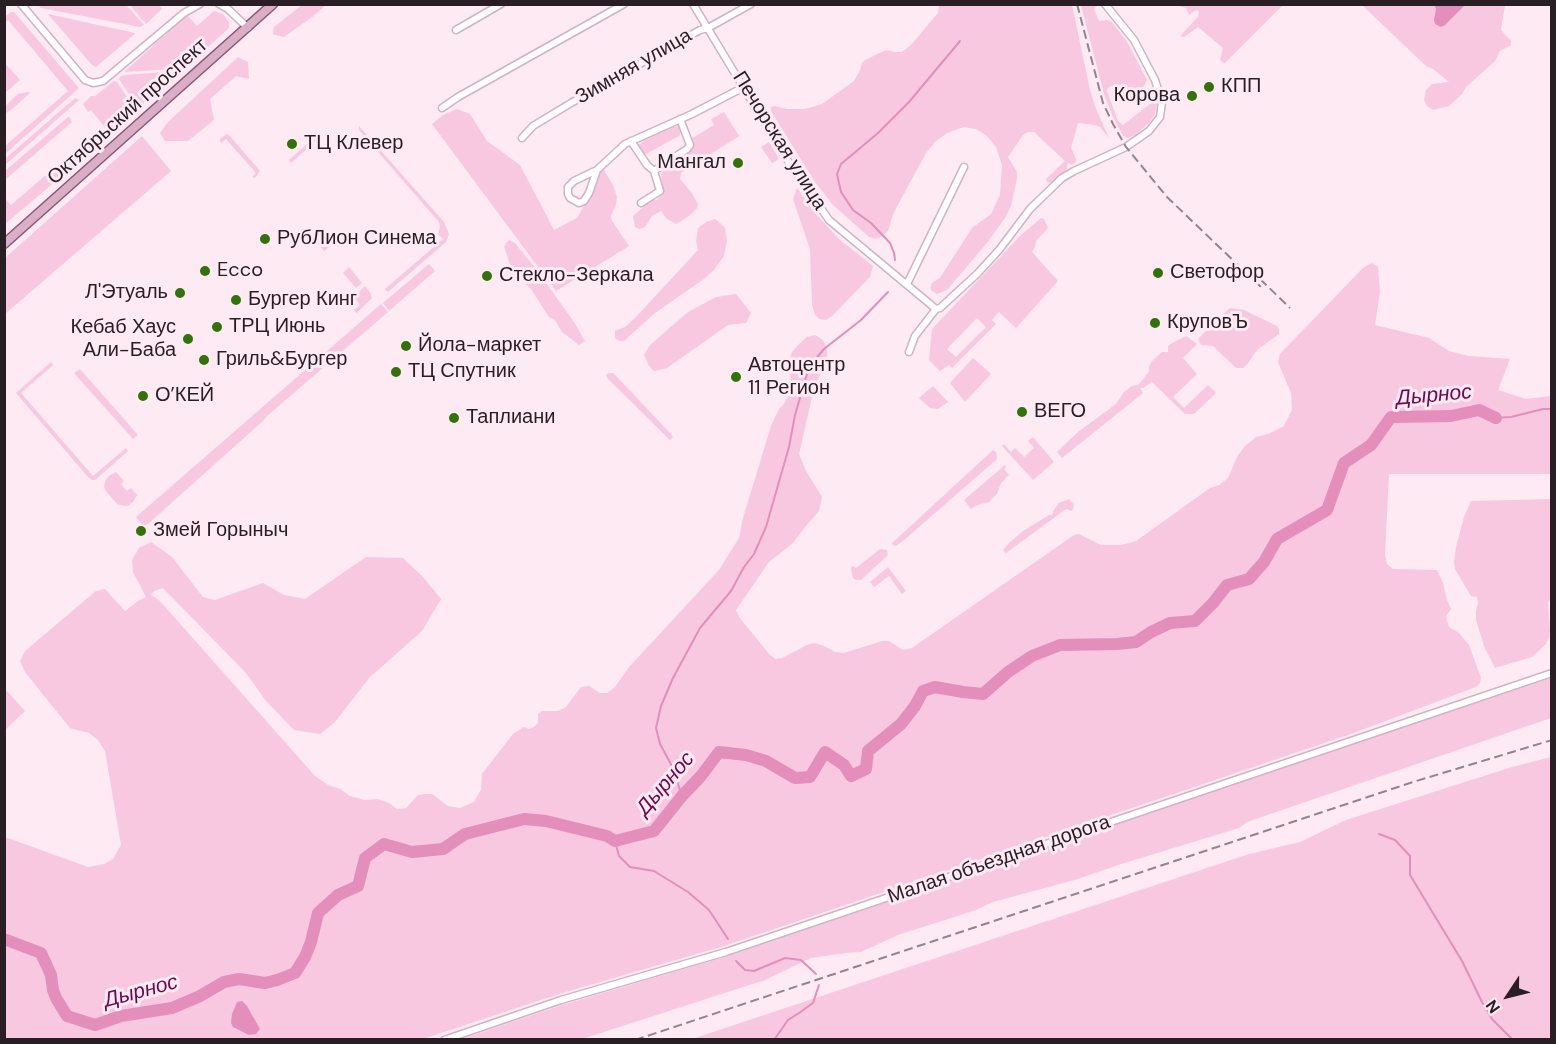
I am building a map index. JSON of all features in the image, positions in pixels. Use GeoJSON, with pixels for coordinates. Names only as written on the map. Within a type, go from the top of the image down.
{"type":"FeatureCollection","features":[{"type":"Feature","properties":{"kind":"main road","name":"Октябрьский проспект"},"geometry":{"type":"LineString","coordinates":[[4,244],[273,4]]}},
{"type":"Feature","properties":{"kind":"street"},"geometry":{"type":"LineString","coordinates":[[21,4],[85,80],[93,83],[103,81],[184,13],[200,4]]}},
{"type":"Feature","properties":{"kind":"street"},"geometry":{"type":"LineString","coordinates":[[219,4],[228,9],[248,28]]}},
{"type":"Feature","properties":{"kind":"street"},"geometry":{"type":"LineString","coordinates":[[456,30],[501,4]]}},
{"type":"Feature","properties":{"kind":"street"},"geometry":{"type":"LineString","coordinates":[[442,108],[624,4]]}},
{"type":"Feature","properties":{"kind":"street","name":"Печорская улица"},"geometry":{"type":"LineString","coordinates":[[693,4],[786,158],[829,220],[938,308]]}},
{"type":"Feature","properties":{"kind":"street","name":"Зимняя улица"},"geometry":{"type":"LineString","coordinates":[[522,138],[532,126],[571,103],[751,4]]}},
{"type":"Feature","properties":{"kind":"street"},"geometry":{"type":"LineString","coordinates":[[909,352],[915,336],[938,308],[977,274],[999,250],[1030,208],[1062,178],[1126,147],[1149,131],[1160,117],[1162,102],[1155,80],[1134,40],[1105,4]]}},
{"type":"Feature","properties":{"kind":"street"},"geometry":{"type":"LineString","coordinates":[[597,170],[584,201],[579,203],[570,198],[568,187],[574,181],[597,170],[625,144],[744,87]]}},
{"type":"Feature","properties":{"kind":"street"},"geometry":{"type":"LineString","coordinates":[[654,171],[690,145],[680,119]]}},
{"type":"Feature","properties":{"kind":"street"},"geometry":{"type":"LineString","coordinates":[[631,141],[647,165],[654,171],[660,191],[641,203]]}},
{"type":"Feature","properties":{"kind":"street"},"geometry":{"type":"LineString","coordinates":[[907,284],[964,167]]}},
{"type":"Feature","properties":{"kind":"street","name":"Малая объездная дорога"},"geometry":{"type":"LineString","coordinates":[[444,1040],[561,1000],[726,952],[1551,673]]}},
{"type":"Feature","properties":{"kind":"shaded area"},"geometry":{"type":"Polygon","coordinates":[[[1465,4],[1441,27],[1435,24],[1434,5],[1465,4]]]}},
{"type":"Feature","properties":{"kind":"shaded area"},"geometry":{"type":"Polygon","coordinates":[[[38,5],[126,5],[144,25],[140,27],[41,8],[38,5]]]}},
{"type":"Feature","properties":{"kind":"shaded area"},"geometry":{"type":"Polygon","coordinates":[[[130,5],[159,5],[162,9],[146,24],[130,5]]]}},
{"type":"Feature","properties":{"kind":"shaded area"},"geometry":{"type":"Polygon","coordinates":[[[302,5],[326,5],[284,37],[273,34],[274,27],[302,5]]]}},
{"type":"Feature","properties":{"kind":"shaded area"},"geometry":{"type":"Polygon","coordinates":[[[939,5],[1072,5],[1090,90],[1109,138],[1100,127],[1078,123],[1071,148],[1076,162],[1072,165],[1068,163],[1067,169],[1050,183],[1046,179],[1065,161],[1034,132],[1023,135],[1008,157],[1017,172],[1017,178],[1011,206],[1005,218],[947,290],[937,294],[930,288],[932,283],[940,278],[972,228],[991,214],[1000,195],[1002,165],[996,147],[987,136],[976,129],[964,127],[947,133],[935,142],[926,153],[893,214],[888,231],[875,239],[869,237],[833,205],[815,182],[771,111],[771,107],[805,109],[822,104],[854,81],[865,60],[886,50],[902,52],[911,45],[938,13],[939,5]]]}},
{"type":"Feature","properties":{"kind":"shaded area"},"geometry":{"type":"Polygon","coordinates":[[[1081,5],[1097,5],[1094,9],[1099,21],[1112,22],[1126,40],[1147,80],[1144,86],[1128,97],[1119,86],[1108,88],[1107,91],[1118,121],[1123,125],[1154,101],[1157,104],[1155,114],[1149,123],[1128,138],[1123,136],[1104,94],[1081,5]]]}},
{"type":"Feature","properties":{"kind":"shaded area"},"geometry":{"type":"Polygon","coordinates":[[[1178,5],[1283,5],[1224,63],[1220,60],[1223,48],[1198,27],[1184,37],[1180,36],[1198,17],[1199,11],[1196,10],[1189,15],[1186,8],[1178,5]]]}},
{"type":"Feature","properties":{"kind":"shaded area"},"geometry":{"type":"Polygon","coordinates":[[[1362,5],[1505,5],[1501,30],[1511,41],[1511,45],[1500,51],[1495,61],[1449,106],[1433,110],[1424,100],[1426,90],[1432,84],[1449,82],[1426,66],[1362,5]]]}},
{"type":"Feature","properties":{"kind":"shaded area"},"geometry":{"type":"Polygon","coordinates":[[[214,11],[223,14],[229,22],[229,28],[187,66],[124,72],[186,16],[197,26],[214,11]]]}},
{"type":"Feature","properties":{"kind":"shaded area"},"geometry":{"type":"Polygon","coordinates":[[[14,12],[78,89],[5,154],[5,146],[68,91],[8,20],[5,23],[5,17],[14,12]]]}},
{"type":"Feature","properties":{"kind":"shaded area"},"geometry":{"type":"Polygon","coordinates":[[[48,14],[135,33],[135,34],[96,67],[48,14]]]}},
{"type":"Feature","properties":{"kind":"shaded area"},"geometry":{"type":"Polygon","coordinates":[[[238,57],[248,62],[249,79],[236,76],[210,99],[214,120],[188,141],[165,141],[160,133],[168,122],[238,57]]]}},
{"type":"Feature","properties":{"kind":"shaded area"},"geometry":{"type":"Polygon","coordinates":[[[4,62],[20,80],[5,93],[4,93],[4,62]]]}},
{"type":"Feature","properties":{"kind":"shaded area"},"geometry":{"type":"Polygon","coordinates":[[[162,72],[168,82],[140,106],[137,106],[119,79],[126,75],[162,72]]]}},
{"type":"Feature","properties":{"kind":"shaded area"},"geometry":{"type":"Polygon","coordinates":[[[114,81],[117,82],[135,109],[108,131],[83,104],[114,81]]]}},
{"type":"Feature","properties":{"kind":"shaded area"},"geometry":{"type":"Polygon","coordinates":[[[30,93],[6,113],[5,106],[18,94],[30,93]]]}},
{"type":"Feature","properties":{"kind":"shaded area"},"geometry":{"type":"Polygon","coordinates":[[[75,98],[79,100],[5,165],[5,159],[75,98]]]}},
{"type":"Feature","properties":{"kind":"shaded area"},"geometry":{"type":"Polygon","coordinates":[[[457,109],[470,114],[487,141],[520,165],[554,230],[577,218],[588,199],[598,172],[604,170],[617,197],[611,216],[612,221],[629,246],[556,291],[432,124],[443,115],[457,109]]]}},
{"type":"Feature","properties":{"kind":"shaded area"},"geometry":{"type":"Polygon","coordinates":[[[724,112],[739,136],[681,173],[680,179],[691,192],[698,204],[697,208],[676,224],[667,219],[661,211],[652,216],[645,227],[639,229],[635,227],[633,216],[653,200],[657,200],[663,193],[661,174],[664,170],[671,168],[668,164],[693,145],[691,139],[714,125],[711,119],[724,112]]]}},
{"type":"Feature","properties":{"kind":"shaded area"},"geometry":{"type":"Polygon","coordinates":[[[68,117],[72,122],[5,180],[5,171],[68,117]]]}},
{"type":"Feature","properties":{"kind":"shaded area"},"geometry":{"type":"Polygon","coordinates":[[[359,126],[444,222],[449,234],[446,242],[388,292],[385,289],[443,239],[438,234],[439,222],[359,130],[359,126]]]}},
{"type":"Feature","properties":{"kind":"shaded area"},"geometry":{"type":"Polygon","coordinates":[[[680,126],[679,136],[646,154],[640,150],[638,145],[645,140],[680,126]]]}},
{"type":"Feature","properties":{"kind":"shaded area"},"geometry":{"type":"Polygon","coordinates":[[[97,131],[104,137],[102,142],[5,224],[5,198],[11,205],[97,131]]]}},
{"type":"Feature","properties":{"kind":"shaded area"},"geometry":{"type":"Polygon","coordinates":[[[226,134],[260,171],[255,178],[252,177],[256,173],[226,139],[221,143],[220,139],[226,134]]]}},
{"type":"Feature","properties":{"kind":"shaded area"},"geometry":{"type":"Polygon","coordinates":[[[142,136],[171,171],[5,314],[5,258],[142,136]]]}},
{"type":"Feature","properties":{"kind":"shaded area"},"geometry":{"type":"Polygon","coordinates":[[[315,137],[317,140],[291,163],[289,160],[315,137]]]}},
{"type":"Feature","properties":{"kind":"shaded area"},"geometry":{"type":"Polygon","coordinates":[[[769,142],[779,159],[772,163],[761,147],[769,142]]]}},
{"type":"Feature","properties":{"kind":"shaded area"},"geometry":{"type":"Polygon","coordinates":[[[797,188],[815,213],[840,240],[873,266],[870,277],[826,320],[815,315],[812,305],[810,249],[793,199],[797,188]]]}},
{"type":"Feature","properties":{"kind":"shaded area"},"geometry":{"type":"Polygon","coordinates":[[[1041,218],[1044,219],[1048,228],[1036,241],[1032,252],[1058,281],[1016,328],[999,312],[992,320],[996,324],[952,368],[949,365],[940,371],[929,360],[932,329],[1020,236],[1041,218]],[[977,318],[947,349],[956,357],[986,327],[977,318]]]}},
{"type":"Feature","properties":{"kind":"shaded area"},"geometry":{"type":"Polygon","coordinates":[[[715,219],[725,228],[727,241],[724,256],[714,270],[655,313],[624,341],[615,338],[615,331],[625,327],[635,318],[698,250],[696,241],[698,228],[715,219]]]}},
{"type":"Feature","properties":{"kind":"shaded area"},"geometry":{"type":"Polygon","coordinates":[[[318,232],[330,246],[324,251],[312,237],[318,232]]]}},
{"type":"Feature","properties":{"kind":"shaded area"},"geometry":{"type":"Polygon","coordinates":[[[509,240],[515,243],[536,269],[585,341],[579,345],[562,332],[531,289],[517,276],[510,265],[504,246],[509,240]]]}},
{"type":"Feature","properties":{"kind":"shaded area"},"geometry":{"type":"Polygon","coordinates":[[[1372,263],[1378,267],[1380,292],[1375,325],[1429,338],[1449,351],[1468,356],[1510,359],[1498,390],[1526,399],[1551,396],[1551,474],[1389,474],[1385,555],[1387,564],[1393,569],[1437,570],[1451,609],[1446,616],[1449,627],[1459,633],[1469,645],[1481,678],[1476,687],[1348,735],[724,946],[559,994],[423,1039],[5,1039],[5,837],[88,867],[104,864],[113,859],[121,845],[105,751],[98,740],[89,733],[70,728],[25,672],[20,661],[25,651],[96,591],[105,589],[125,611],[146,597],[133,572],[132,560],[139,548],[151,542],[172,557],[203,597],[215,600],[263,583],[284,595],[305,599],[366,557],[403,558],[441,599],[422,631],[369,678],[335,722],[320,734],[294,730],[266,701],[246,673],[163,588],[154,591],[151,595],[159,600],[315,776],[328,785],[364,800],[378,799],[397,809],[406,808],[418,795],[425,794],[432,794],[448,806],[460,808],[474,802],[481,790],[482,774],[513,734],[524,727],[529,729],[534,727],[538,723],[538,714],[542,711],[558,711],[566,707],[581,687],[589,686],[600,693],[607,693],[615,687],[629,667],[719,570],[739,538],[771,426],[788,396],[791,378],[788,365],[792,352],[807,337],[815,335],[823,340],[827,349],[827,356],[813,393],[799,454],[806,471],[822,497],[819,511],[793,543],[769,562],[736,610],[739,617],[770,655],[776,659],[814,643],[835,652],[844,653],[882,641],[889,641],[903,650],[912,648],[1074,535],[1079,534],[1101,545],[1121,545],[1136,541],[1210,488],[1228,478],[1237,457],[1244,447],[1256,437],[1284,426],[1292,410],[1291,393],[1278,362],[1280,354],[1363,268],[1372,263]]]}},
{"type":"Feature","properties":{"kind":"shaded area"},"geometry":{"type":"Polygon","coordinates":[[[429,264],[435,271],[389,311],[383,303],[429,264]]]}},
{"type":"Feature","properties":{"kind":"shaded area"},"geometry":{"type":"Polygon","coordinates":[[[349,267],[362,283],[356,288],[343,273],[349,267]]]}},
{"type":"Feature","properties":{"kind":"shaded area"},"geometry":{"type":"Polygon","coordinates":[[[365,286],[372,298],[357,313],[354,310],[360,305],[354,297],[365,286]]]}},
{"type":"Feature","properties":{"kind":"shaded area"},"geometry":{"type":"Polygon","coordinates":[[[736,294],[751,313],[746,323],[728,325],[667,368],[654,371],[649,366],[644,355],[650,345],[688,312],[716,297],[736,294]]]}},
{"type":"Feature","properties":{"kind":"shaded area"},"geometry":{"type":"Polygon","coordinates":[[[381,304],[388,312],[143,526],[136,517],[381,304]]]}},
{"type":"Feature","properties":{"kind":"shaded area"},"geometry":{"type":"Polygon","coordinates":[[[1230,308],[1244,310],[1279,329],[1279,334],[1257,350],[1243,368],[1236,368],[1213,346],[1201,345],[1198,339],[1230,308]]]}},
{"type":"Feature","properties":{"kind":"shaded area"},"geometry":{"type":"Polygon","coordinates":[[[1186,336],[1197,344],[1183,358],[1197,374],[1173,397],[1184,408],[1208,385],[1216,393],[1194,414],[1185,414],[1152,382],[1140,388],[1143,393],[1062,458],[1057,452],[1078,432],[1116,404],[1124,392],[1138,385],[1149,371],[1152,361],[1162,352],[1168,352],[1168,346],[1186,336]]]}},
{"type":"Feature","properties":{"kind":"shaded area"},"geometry":{"type":"Polygon","coordinates":[[[973,358],[991,374],[965,402],[950,383],[973,358]]]}},
{"type":"Feature","properties":{"kind":"shaded area"},"geometry":{"type":"Polygon","coordinates":[[[51,362],[53,365],[21,393],[93,476],[126,448],[128,451],[95,480],[88,477],[16,393],[51,362]]]}},
{"type":"Feature","properties":{"kind":"shaded area"},"geometry":{"type":"Polygon","coordinates":[[[80,369],[138,435],[133,439],[74,373],[80,369]]]}},
{"type":"Feature","properties":{"kind":"shaded area"},"geometry":{"type":"Polygon","coordinates":[[[613,373],[671,434],[673,437],[670,440],[608,379],[606,375],[613,373]]]}},
{"type":"Feature","properties":{"kind":"shaded area"},"geometry":{"type":"Polygon","coordinates":[[[933,386],[948,402],[938,409],[930,408],[919,398],[933,386]]]}},
{"type":"Feature","properties":{"kind":"shaded area"},"geometry":{"type":"Polygon","coordinates":[[[1033,437],[1054,462],[1033,480],[1002,446],[1004,444],[1011,452],[1015,448],[1024,457],[1034,448],[1028,441],[1033,437]]]}},
{"type":"Feature","properties":{"kind":"shaded area"},"geometry":{"type":"Polygon","coordinates":[[[993,450],[996,452],[997,459],[904,540],[896,546],[891,544],[993,450]]]}},
{"type":"Feature","properties":{"kind":"shaded area"},"geometry":{"type":"Polygon","coordinates":[[[1005,465],[1004,469],[1009,475],[1001,483],[997,494],[989,502],[971,509],[964,500],[1005,465]]]}},
{"type":"Feature","properties":{"kind":"shaded area"},"geometry":{"type":"Polygon","coordinates":[[[116,472],[124,481],[121,484],[127,491],[131,488],[137,495],[129,505],[117,504],[105,490],[105,481],[116,472]]]}},
{"type":"Feature","properties":{"kind":"shaded area"},"geometry":{"type":"Polygon","coordinates":[[[1069,499],[1074,505],[1072,511],[1066,509],[1006,553],[1003,550],[1023,531],[1052,515],[1059,503],[1069,499]]]}},
{"type":"Feature","properties":{"kind":"shaded area"},"geometry":{"type":"Polygon","coordinates":[[[1551,499],[1552,597],[1548,602],[1549,638],[1532,657],[1495,668],[1484,646],[1476,620],[1477,597],[1471,596],[1455,569],[1456,547],[1464,517],[1471,501],[1551,499]]]}},
{"type":"Feature","properties":{"kind":"shaded area"},"geometry":{"type":"Polygon","coordinates":[[[880,549],[887,550],[888,555],[861,580],[853,578],[852,566],[856,568],[880,549]]]}},
{"type":"Feature","properties":{"kind":"shaded area"},"geometry":{"type":"Polygon","coordinates":[[[888,567],[906,591],[902,594],[889,576],[874,587],[870,582],[888,567]]]}},
{"type":"Feature","properties":{"kind":"shaded area"},"geometry":{"type":"Polygon","coordinates":[[[1551,678],[1551,718],[1247,822],[1239,828],[1078,879],[993,902],[976,910],[898,935],[861,952],[811,958],[765,980],[582,1039],[459,1040],[562,1005],[728,956],[1551,678]]]}},
{"type":"Feature","properties":{"kind":"shaded area"},"geometry":{"type":"Polygon","coordinates":[[[5,689],[25,711],[4,730],[5,689]]]}},
{"type":"Feature","properties":{"kind":"shaded area"},"geometry":{"type":"Polygon","coordinates":[[[1551,757],[1551,1039],[692,1039],[1249,854],[1300,842],[1346,820],[1512,767],[1551,757]]]}},
{"type":"Feature","properties":{"kind":"shaded area"},"geometry":{"type":"Polygon","coordinates":[[[242,1001],[260,1029],[256,1034],[249,1035],[233,1027],[231,1023],[237,1002],[242,1001]]]}},
{"type":"Feature","properties":{"kind":"waterway"},"geometry":{"type":"LineString","coordinates":[[895,260],[890,243],[871,223],[853,210],[841,192],[837,174],[841,164],[878,133],[909,102],[960,41]]}},
{"type":"Feature","properties":{"kind":"waterway"},"geometry":{"type":"LineString","coordinates":[[682,796],[672,766],[660,744],[656,728],[661,706],[700,628],[731,591],[754,554],[766,527],[809,367],[824,349],[861,320],[888,292]]}},
{"type":"Feature","properties":{"kind":"waterway","name":"Дырнос"},"geometry":{"type":"LineString","coordinates":[[1496,418],[1552,409]]}},
{"type":"Feature","properties":{"kind":"waterway","name":"Дырнос"},"geometry":{"type":"LineString","coordinates":[[4,939],[41,953],[51,975],[56,998],[67,1016],[95,1025],[121,1016],[172,1008],[224,982],[239,979],[265,983],[277,980],[295,973],[311,942],[318,913],[338,895],[358,886],[365,858],[384,844],[412,852],[443,849],[465,834],[524,819],[546,821],[607,836],[615,841],[654,831],[719,752],[746,755],[766,761],[795,778],[810,777],[825,752],[844,765],[851,776],[866,769],[868,751],[901,724],[923,691],[935,687],[983,694],[1008,672],[1032,656],[1060,645],[1136,642],[1170,623],[1195,621],[1227,585],[1249,579],[1264,562],[1277,539],[1327,510],[1344,463],[1371,445],[1391,417],[1451,416],[1479,410],[1496,418]]}},
{"type":"Feature","properties":{"kind":"waterway"},"geometry":{"type":"LineString","coordinates":[[1379,834],[1395,840],[1410,856],[1410,875],[1462,961],[1492,1019],[1511,1038]]}},
{"type":"Feature","properties":{"kind":"waterway"},"geometry":{"type":"LineString","coordinates":[[615,841],[619,856],[630,867],[654,871],[688,892],[709,910],[728,939]]}},
{"type":"Feature","properties":{"kind":"waterway"},"geometry":{"type":"LineString","coordinates":[[736,961],[745,970],[754,971],[785,958],[801,960],[816,974]]}},
{"type":"Feature","properties":{"kind":"waterway"},"geometry":{"type":"LineString","coordinates":[[774,1040],[788,1020],[813,1003],[819,985]]}},
{"type":"Feature","properties":{"kind":"railway"},"geometry":{"type":"LineString","coordinates":[[1077,4],[1103,103],[1126,147],[1167,197],[1262,288]]}},
{"type":"Feature","properties":{"kind":"railway"},"geometry":{"type":"LineString","coordinates":[[1260,279],[1290,308]]}},
{"type":"Feature","properties":{"kind":"railway"},"geometry":{"type":"LineString","coordinates":[[635,1040],[1413,782],[1552,740]]}},
{"type":"Feature","properties":{"kind":"place","name":"КПП"},"geometry":{"type":"Point","coordinates":[1209,87]}},
{"type":"Feature","properties":{"kind":"place","name":"Корова"},"geometry":{"type":"Point","coordinates":[1192,96]}},
{"type":"Feature","properties":{"kind":"place","name":"ТЦ Клевер"},"geometry":{"type":"Point","coordinates":[292,144]}},
{"type":"Feature","properties":{"kind":"place","name":"Мангал"},"geometry":{"type":"Point","coordinates":[738,163]}},
{"type":"Feature","properties":{"kind":"place","name":"РубЛион Синема"},"geometry":{"type":"Point","coordinates":[265,239]}},
{"type":"Feature","properties":{"kind":"place","name":"Ecco"},"geometry":{"type":"Point","coordinates":[205,271]}},
{"type":"Feature","properties":{"kind":"place","name":"Светофор"},"geometry":{"type":"Point","coordinates":[1158,273]}},
{"type":"Feature","properties":{"kind":"place","name":"Стекло-Зеркала"},"geometry":{"type":"Point","coordinates":[487,276]}},
{"type":"Feature","properties":{"kind":"place","name":"Л'Этуаль"},"geometry":{"type":"Point","coordinates":[180,293]}},
{"type":"Feature","properties":{"kind":"place","name":"Бургер Кинг"},"geometry":{"type":"Point","coordinates":[236,300]}},
{"type":"Feature","properties":{"kind":"place","name":"КруповЪ"},"geometry":{"type":"Point","coordinates":[1155,323]}},
{"type":"Feature","properties":{"kind":"place","name":"ТРЦ Июнь"},"geometry":{"type":"Point","coordinates":[217,327]}},
{"type":"Feature","properties":{"kind":"place","name":"Кебаб Хаус Али-Баба"},"geometry":{"type":"Point","coordinates":[188,339]}},
{"type":"Feature","properties":{"kind":"place","name":"Йола-маркет"},"geometry":{"type":"Point","coordinates":[406,346]}},
{"type":"Feature","properties":{"kind":"place","name":"Гриль&Бургер"},"geometry":{"type":"Point","coordinates":[204,360]}},
{"type":"Feature","properties":{"kind":"place","name":"ТЦ Спутник"},"geometry":{"type":"Point","coordinates":[396,372]}},
{"type":"Feature","properties":{"kind":"place","name":"Автоцентр 11 Регион"},"geometry":{"type":"Point","coordinates":[736,377]}},
{"type":"Feature","properties":{"kind":"place","name":"О’КЕЙ"},"geometry":{"type":"Point","coordinates":[143,396]}},
{"type":"Feature","properties":{"kind":"place","name":"ВЕГО"},"geometry":{"type":"Point","coordinates":[1022,412]}},
{"type":"Feature","properties":{"kind":"place","name":"Таплиани"},"geometry":{"type":"Point","coordinates":[454,418]}},
{"type":"Feature","properties":{"kind":"place","name":"Змей Горыныч"},"geometry":{"type":"Point","coordinates":[141,531]}}]}
